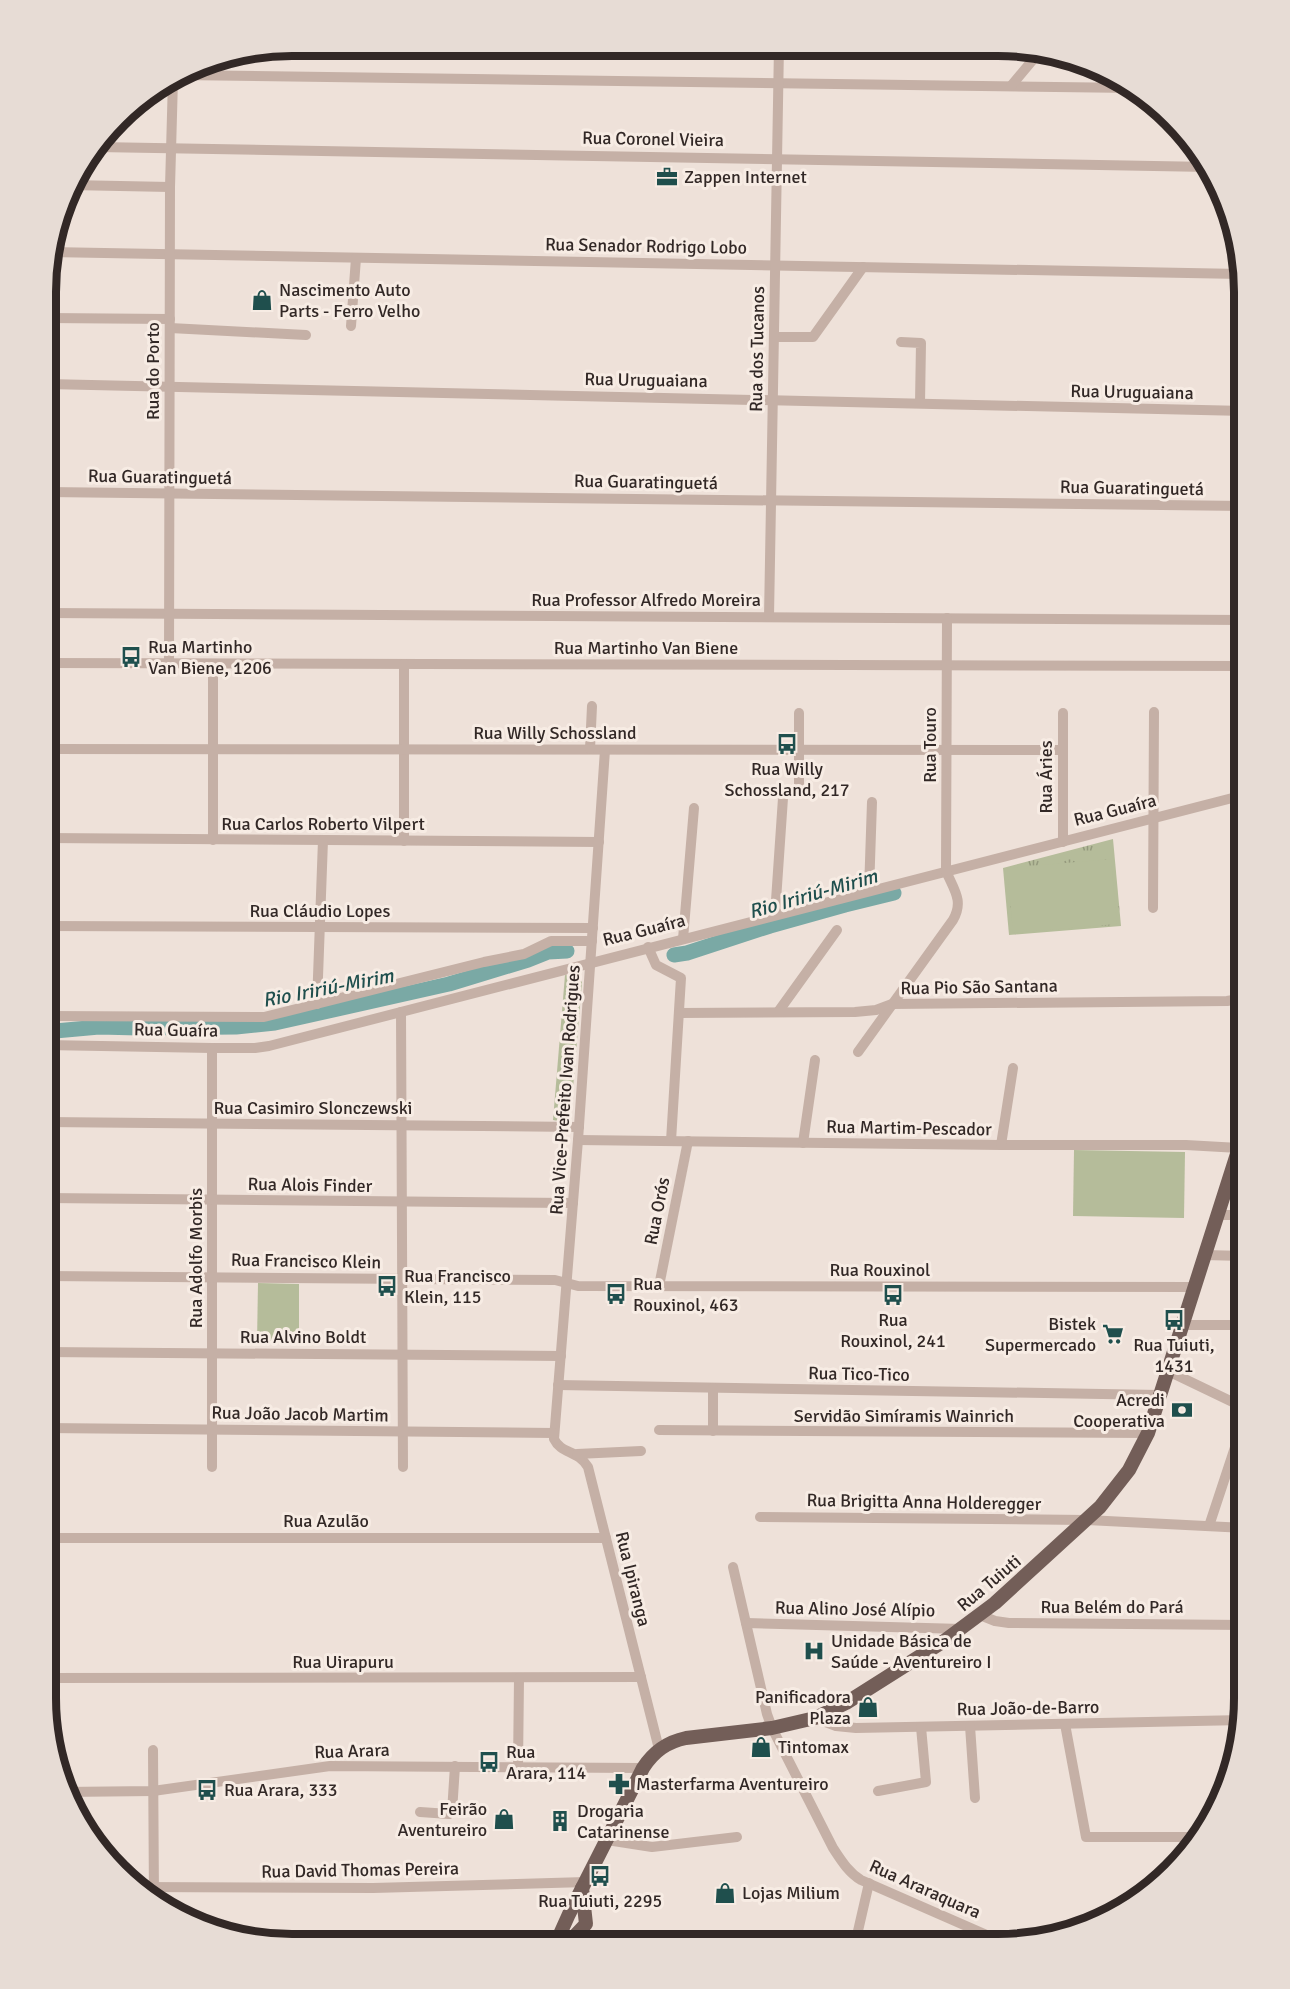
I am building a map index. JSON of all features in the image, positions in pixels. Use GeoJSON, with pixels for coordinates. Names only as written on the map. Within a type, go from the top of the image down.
{"type":"FeatureCollection","features":[{"type":"Feature","properties":{"kind":"main road","name":"Rua Tuiuti"},"geometry":{"type":"LineString","coordinates":[[560,1934],[643,1768],[659,1749],[675,1740],[772,1728],[815,1718],[846,1703],[962,1629],[1018,1583],[1087,1520],[1121,1481],[1148,1434],[1234,1163]]}},
{"type":"Feature","properties":{"kind":"main road"},"geometry":{"type":"LineString","coordinates":[[577,1934],[587,1920],[584,1885]]}},
{"type":"Feature","properties":{"kind":"main road"},"geometry":{"type":"LineString","coordinates":[[569,1914],[579,1914],[587,1920]]}},
{"type":"Feature","properties":{"kind":"street","name":"Rua dos Tucanos"},"geometry":{"type":"LineString","coordinates":[[769,617],[779,56]]}},
{"type":"Feature","properties":{"kind":"street"},"geometry":{"type":"LineString","coordinates":[[1011,86],[1034,59]]}},
{"type":"Feature","properties":{"kind":"street"},"geometry":{"type":"LineString","coordinates":[[197,75],[1118,88]]}},
{"type":"Feature","properties":{"kind":"street","name":"Rua do Porto"},"geometry":{"type":"LineString","coordinates":[[170,664],[170,187],[173,87]]}},
{"type":"Feature","properties":{"kind":"street","name":"Rua Coronel Vieira"},"geometry":{"type":"LineString","coordinates":[[105,147],[1199,167]]}},
{"type":"Feature","properties":{"kind":"street"},"geometry":{"type":"LineString","coordinates":[[81,185],[170,187]]}},
{"type":"Feature","properties":{"kind":"street","name":"Rua Senador Rodrigo Lobo"},"geometry":{"type":"LineString","coordinates":[[59,252],[1234,274]]}},
{"type":"Feature","properties":{"kind":"street"},"geometry":{"type":"LineString","coordinates":[[351,326],[356,258]]}},
{"type":"Feature","properties":{"kind":"street"},"geometry":{"type":"LineString","coordinates":[[774,337],[813,337],[863,267]]}},
{"type":"Feature","properties":{"kind":"street"},"geometry":{"type":"LineString","coordinates":[[56,318],[170,323],[306,335]]}},
{"type":"Feature","properties":{"kind":"street"},"geometry":{"type":"LineString","coordinates":[[902,342],[921,343],[920,403]]}},
{"type":"Feature","properties":{"kind":"street","name":"Rua Uruguaiana"},"geometry":{"type":"LineString","coordinates":[[56,384],[1234,411]]}},
{"type":"Feature","properties":{"kind":"street","name":"Rua Guaratinguetá"},"geometry":{"type":"LineString","coordinates":[[56,492],[1234,506]]}},
{"type":"Feature","properties":{"kind":"street","name":"Rua Professor Alfredo Moreira"},"geometry":{"type":"LineString","coordinates":[[56,613],[1234,620]]}},
{"type":"Feature","properties":{"kind":"street","name":"Rua Touro"},"geometry":{"type":"LineString","coordinates":[[946,618],[946,871]]}},
{"type":"Feature","properties":{"kind":"street","name":"Rua Martinho Van Biene"},"geometry":{"type":"LineString","coordinates":[[56,663],[1234,666]]}},
{"type":"Feature","properties":{"kind":"street"},"geometry":{"type":"LineString","coordinates":[[213,664],[213,840]]}},
{"type":"Feature","properties":{"kind":"street"},"geometry":{"type":"LineString","coordinates":[[404,664],[404,841]]}},
{"type":"Feature","properties":{"kind":"street"},"geometry":{"type":"LineString","coordinates":[[590,750],[592,706]]}},
{"type":"Feature","properties":{"kind":"street"},"geometry":{"type":"LineString","coordinates":[[799,712],[799,789]]}},
{"type":"Feature","properties":{"kind":"street"},"geometry":{"type":"LineString","coordinates":[[1153,908],[1154,712]]}},
{"type":"Feature","properties":{"kind":"street","name":"Rua Áries"},"geometry":{"type":"LineString","coordinates":[[1063,713],[1063,842]]}},
{"type":"Feature","properties":{"kind":"street","name":"Rua Willy Schossland"},"geometry":{"type":"LineString","coordinates":[[56,748],[1063,750]]}},
{"type":"Feature","properties":{"kind":"street","name":"Rua Vice-Prefeito Ivan Rodrigues"},"geometry":{"type":"LineString","coordinates":[[554,1433],[579,1127],[605,750]]}},
{"type":"Feature","properties":{"kind":"street"},"geometry":{"type":"LineString","coordinates":[[775,915],[783,798]]}},
{"type":"Feature","properties":{"kind":"street","name":"Rua Guaíra"},"geometry":{"type":"LineString","coordinates":[[56,1045],[212,1048],[269,1046],[1234,798]]}},
{"type":"Feature","properties":{"kind":"street"},"geometry":{"type":"LineString","coordinates":[[869,891],[872,802]]}},
{"type":"Feature","properties":{"kind":"street"},"geometry":{"type":"LineString","coordinates":[[683,939],[694,808]]}},
{"type":"Feature","properties":{"kind":"street","name":"Rua Carlos Roberto Vilpert"},"geometry":{"type":"LineString","coordinates":[[56,838],[599,842]]}},
{"type":"Feature","properties":{"kind":"street"},"geometry":{"type":"LineString","coordinates":[[317,1004],[323,840]]}},
{"type":"Feature","properties":{"kind":"street"},"geometry":{"type":"LineString","coordinates":[[858,1052],[957,914],[958,900],[946,871]]}},
{"type":"Feature","properties":{"kind":"street","name":"Rua Cláudio Lopes"},"geometry":{"type":"LineString","coordinates":[[56,926],[593,928]]}},
{"type":"Feature","properties":{"kind":"street"},"geometry":{"type":"LineString","coordinates":[[778,1012],[837,930]]}},
{"type":"Feature","properties":{"kind":"street"},"geometry":{"type":"LineString","coordinates":[[56,1016],[264,1017],[524,954],[551,941],[592,941]]}},
{"type":"Feature","properties":{"kind":"street"},"geometry":{"type":"LineString","coordinates":[[648,947],[656,964],[681,978],[671,1141]]}},
{"type":"Feature","properties":{"kind":"street","name":"Rua Pio São Santana"},"geometry":{"type":"LineString","coordinates":[[679,1013],[866,1011],[892,1004],[1234,1000]]}},
{"type":"Feature","properties":{"kind":"street"},"geometry":{"type":"LineString","coordinates":[[401,1012],[403,1467]]}},
{"type":"Feature","properties":{"kind":"street","name":"Rua Adolfo Morbis"},"geometry":{"type":"LineString","coordinates":[[212,1048],[212,1467]]}},
{"type":"Feature","properties":{"kind":"street"},"geometry":{"type":"LineString","coordinates":[[803,1143],[815,1060]]}},
{"type":"Feature","properties":{"kind":"street"},"geometry":{"type":"LineString","coordinates":[[1001,1145],[1013,1068]]}},
{"type":"Feature","properties":{"kind":"street","name":"Rua Casimiro Slonczewski"},"geometry":{"type":"LineString","coordinates":[[56,1122],[579,1127]]}},
{"type":"Feature","properties":{"kind":"street","name":"Rua Martim-Pescador"},"geometry":{"type":"LineString","coordinates":[[578,1140],[1186,1145],[1234,1140]]}},
{"type":"Feature","properties":{"kind":"street","name":"Rua Orós"},"geometry":{"type":"LineString","coordinates":[[659,1286],[688,1141]]}},
{"type":"Feature","properties":{"kind":"street","name":"Rua Alois Finder"},"geometry":{"type":"LineString","coordinates":[[56,1198],[573,1203]]}},
{"type":"Feature","properties":{"kind":"street"},"geometry":{"type":"LineString","coordinates":[[1217,1215],[1234,1215]]}},
{"type":"Feature","properties":{"kind":"street"},"geometry":{"type":"LineString","coordinates":[[1204,1256],[1234,1256]]}},
{"type":"Feature","properties":{"kind":"street","name":"Rua Francisco Klein"},"geometry":{"type":"LineString","coordinates":[[56,1276],[555,1280],[567,1282]]}},
{"type":"Feature","properties":{"kind":"street","name":"Rua Rouxinol"},"geometry":{"type":"LineString","coordinates":[[567,1282],[578,1286],[1193,1287]]}},
{"type":"Feature","properties":{"kind":"street"},"geometry":{"type":"LineString","coordinates":[[1182,1325],[1234,1325]]}},
{"type":"Feature","properties":{"kind":"street","name":"Rua Alvino Boldt"},"geometry":{"type":"LineString","coordinates":[[56,1352],[561,1356]]}},
{"type":"Feature","properties":{"kind":"street"},"geometry":{"type":"LineString","coordinates":[[1168,1371],[1234,1403]]}},
{"type":"Feature","properties":{"kind":"street","name":"Rua Tico-Tico"},"geometry":{"type":"LineString","coordinates":[[558,1385],[1160,1395]]}},
{"type":"Feature","properties":{"kind":"street"},"geometry":{"type":"LineString","coordinates":[[713,1388],[713,1431]]}},
{"type":"Feature","properties":{"kind":"street","name":"Rua João Jacob Martim"},"geometry":{"type":"LineString","coordinates":[[56,1428],[554,1433]]}},
{"type":"Feature","properties":{"kind":"street","name":"Servidão Simíramis Wainrich"},"geometry":{"type":"LineString","coordinates":[[659,1430],[1148,1434]]}},
{"type":"Feature","properties":{"kind":"street","name":"Rua Ipiranga"},"geometry":{"type":"LineString","coordinates":[[554,1433],[556,1443],[560,1448],[577,1455],[588,1467],[659,1749]]}},
{"type":"Feature","properties":{"kind":"street"},"geometry":{"type":"LineString","coordinates":[[1209,1526],[1234,1450]]}},
{"type":"Feature","properties":{"kind":"street"},"geometry":{"type":"LineString","coordinates":[[577,1455],[641,1451]]}},
{"type":"Feature","properties":{"kind":"street","name":"Rua Brigitta Anna Holderegger"},"geometry":{"type":"LineString","coordinates":[[760,1517],[1087,1520],[1234,1527]]}},
{"type":"Feature","properties":{"kind":"street","name":"Rua Azulão"},"geometry":{"type":"LineString","coordinates":[[56,1538],[606,1538]]}},
{"type":"Feature","properties":{"kind":"street","name":"Rua Araraquara"},"geometry":{"type":"LineString","coordinates":[[733,1567],[767,1714],[833,1848],[849,1870],[869,1883],[985,1934]]}},
{"type":"Feature","properties":{"kind":"street","name":"Rua Belém do Pará"},"geometry":{"type":"LineString","coordinates":[[980,1615],[1009,1623],[1234,1625]]}},
{"type":"Feature","properties":{"kind":"street","name":"Rua Alino José Alípio"},"geometry":{"type":"LineString","coordinates":[[746,1623],[962,1629]]}},
{"type":"Feature","properties":{"kind":"street","name":"Rua Uirapuru"},"geometry":{"type":"LineString","coordinates":[[56,1678],[641,1677]]}},
{"type":"Feature","properties":{"kind":"street"},"geometry":{"type":"LineString","coordinates":[[519,1678],[519,1767]]}},
{"type":"Feature","properties":{"kind":"street","name":"Rua João-de-Barro"},"geometry":{"type":"LineString","coordinates":[[815,1718],[846,1728],[1233,1720]]}},
{"type":"Feature","properties":{"kind":"street"},"geometry":{"type":"LineString","coordinates":[[1065,1724],[1086,1837],[1189,1837]]}},
{"type":"Feature","properties":{"kind":"street"},"geometry":{"type":"LineString","coordinates":[[970,1726],[975,1798]]}},
{"type":"Feature","properties":{"kind":"street"},"geometry":{"type":"LineString","coordinates":[[878,1791],[926,1782],[921,1727]]}},
{"type":"Feature","properties":{"kind":"street"},"geometry":{"type":"LineString","coordinates":[[153,1750],[154,1887]]}},
{"type":"Feature","properties":{"kind":"street"},"geometry":{"type":"LineString","coordinates":[[420,1812],[449,1814],[452,1812],[455,1766]]}},
{"type":"Feature","properties":{"kind":"street","name":"Rua Arara"},"geometry":{"type":"LineString","coordinates":[[75,1792],[153,1791],[322,1767],[643,1768]]}},
{"type":"Feature","properties":{"kind":"street"},"geometry":{"type":"LineString","coordinates":[[607,1840],[652,1847],[737,1837]]}},
{"type":"Feature","properties":{"kind":"street"},"geometry":{"type":"LineString","coordinates":[[857,1934],[869,1883]]}},
{"type":"Feature","properties":{"kind":"street","name":"Rua David Thomas Pereira"},"geometry":{"type":"LineString","coordinates":[[151,1887],[373,1888],[584,1885]]}},
{"type":"Feature","properties":{"kind":"green space"},"geometry":{"type":"Polygon","coordinates":[[[1113,839],[1121,926],[1009,935],[1003,868],[1113,839]]]}},
{"type":"Feature","properties":{"kind":"green space"},"geometry":{"type":"Polygon","coordinates":[[[1111,859],[1117,924],[1013,933],[1007,868],[1111,859]]]}},
{"type":"Feature","properties":{"kind":"green space"},"geometry":{"type":"Polygon","coordinates":[[[565,975],[576,977],[582,982],[571,1112],[564,1119],[556,1121],[553,1120],[565,975]]]}},
{"type":"Feature","properties":{"kind":"green space"},"geometry":{"type":"Polygon","coordinates":[[[1074,1150],[1185,1152],[1184,1218],[1073,1216],[1074,1150]]]}},
{"type":"Feature","properties":{"kind":"green space"},"geometry":{"type":"Polygon","coordinates":[[[258,1283],[299,1284],[299,1342],[257,1342],[258,1283]]]}},
{"type":"Feature","properties":{"kind":"waterway","name":"Rio Iririú-Mirim"},"geometry":{"type":"LineString","coordinates":[[674,955],[687,953],[770,926],[894,893]]}},
{"type":"Feature","properties":{"kind":"waterway","name":"Rio Iririú-Mirim"},"geometry":{"type":"LineString","coordinates":[[56,1031],[99,1027],[236,1027],[275,1023],[449,984],[548,952],[567,951]]}},
{"type":"Feature","properties":{"kind":"place","name":"Zappen Internet"},"geometry":{"type":"Point","coordinates":[667,177]}},
{"type":"Feature","properties":{"kind":"place","name":"Nascimento Auto Parts - Ferro Velho"},"geometry":{"type":"Point","coordinates":[262,300]}},
{"type":"Feature","properties":{"kind":"place","name":"Rua Martinho Van Biene, 1206"},"geometry":{"type":"Point","coordinates":[131,657]}},
{"type":"Feature","properties":{"kind":"place","name":"Rua Willy Schossland, 217"},"geometry":{"type":"Point","coordinates":[787,744]}},
{"type":"Feature","properties":{"kind":"place","name":"Rua Francisco Klein, 115"},"geometry":{"type":"Point","coordinates":[387,1286]}},
{"type":"Feature","properties":{"kind":"place","name":"Rua Rouxinol, 463"},"geometry":{"type":"Point","coordinates":[616,1294]}},
{"type":"Feature","properties":{"kind":"place","name":"Rua Rouxinol, 241"},"geometry":{"type":"Point","coordinates":[893,1295]}},
{"type":"Feature","properties":{"kind":"place","name":"Rua Tuiuti, 1431"},"geometry":{"type":"Point","coordinates":[1174,1320]}},
{"type":"Feature","properties":{"kind":"place","name":"Bistek Supermercado"},"geometry":{"type":"Point","coordinates":[1113,1334]}},
{"type":"Feature","properties":{"kind":"place","name":"Acredi Cooperativa"},"geometry":{"type":"Point","coordinates":[1182,1410]}},
{"type":"Feature","properties":{"kind":"place","name":"Unidade Básica de Saúde - Aventureiro I"},"geometry":{"type":"Point","coordinates":[814,1651]}},
{"type":"Feature","properties":{"kind":"place","name":"Panificadora Plaza"},"geometry":{"type":"Point","coordinates":[868,1707]}},
{"type":"Feature","properties":{"kind":"place","name":"Tintomax"},"geometry":{"type":"Point","coordinates":[761,1747]}},
{"type":"Feature","properties":{"kind":"place","name":"Rua Arara, 114"},"geometry":{"type":"Point","coordinates":[489,1762]}},
{"type":"Feature","properties":{"kind":"place","name":"Masterfarma Aventureiro"},"geometry":{"type":"Point","coordinates":[619,1784]}},
{"type":"Feature","properties":{"kind":"place","name":"Rua Arara, 333"},"geometry":{"type":"Point","coordinates":[207,1790]}},
{"type":"Feature","properties":{"kind":"place","name":"Feirão Aventureiro"},"geometry":{"type":"Point","coordinates":[504,1819]}},
{"type":"Feature","properties":{"kind":"place","name":"Drogaria Catarinense"},"geometry":{"type":"Point","coordinates":[560,1821]}},
{"type":"Feature","properties":{"kind":"place","name":"Rua Tuiuti, 2295"},"geometry":{"type":"Point","coordinates":[600,1876]}},
{"type":"Feature","properties":{"kind":"place","name":"Lojas Milium"},"geometry":{"type":"Point","coordinates":[725,1893]}}]}
